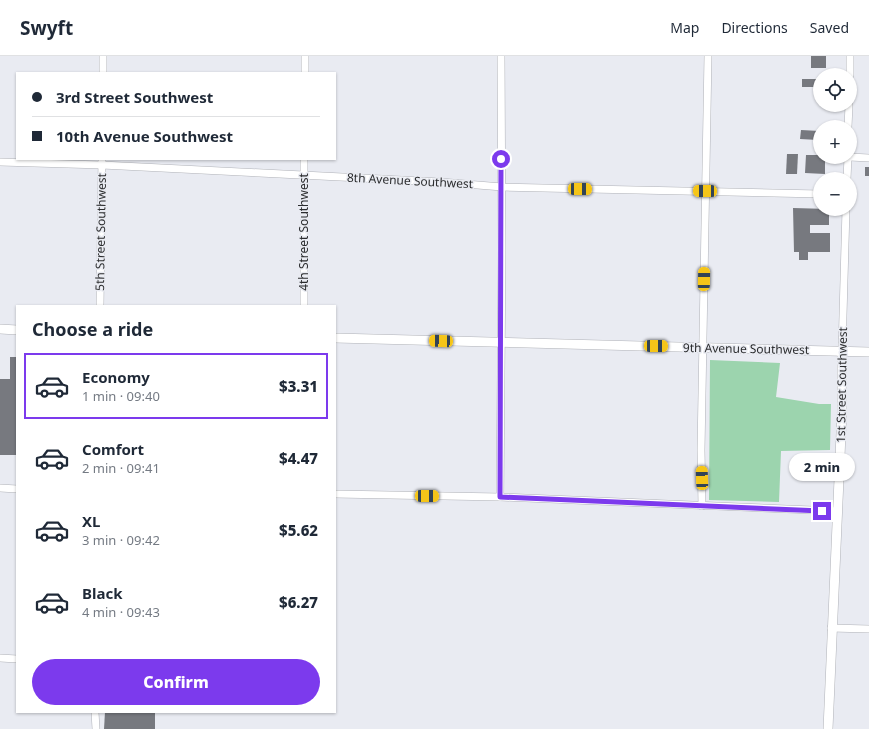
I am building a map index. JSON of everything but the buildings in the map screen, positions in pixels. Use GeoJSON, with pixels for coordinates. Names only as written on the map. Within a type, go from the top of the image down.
{"type":"FeatureCollection","features":[{"type":"Feature","properties":{"kind":"street"},"geometry":{"type":"LineString","coordinates":[[103,56],[103,72]]}},
{"type":"Feature","properties":{"kind":"street"},"geometry":{"type":"LineString","coordinates":[[305,56],[305,72]]}},
{"type":"Feature","properties":{"kind":"street"},"geometry":{"type":"LineString","coordinates":[[500,497],[502,187],[501,56]]}},
{"type":"Feature","properties":{"kind":"street"},"geometry":{"type":"LineString","coordinates":[[702,506],[702,348],[708,56]]}},
{"type":"Feature","properties":{"kind":"street"},"geometry":{"type":"LineString","coordinates":[[850,56],[850,68]]}},
{"type":"Feature","properties":{"kind":"street"},"geometry":{"type":"LineString","coordinates":[[857,157],[869,158]]}},
{"type":"Feature","properties":{"kind":"street","name":"4th Street Southwest"},"geometry":{"type":"LineString","coordinates":[[304,160],[304,305]]}},
{"type":"Feature","properties":{"kind":"street","name":"8th Avenue Southwest"},"geometry":{"type":"LineString","coordinates":[[0,162],[102,162],[304,176],[441,182],[502,187],[813,194]]}},
{"type":"Feature","properties":{"kind":"street","name":"5th Street Southwest"},"geometry":{"type":"LineString","coordinates":[[100,305],[102,162]]}},
{"type":"Feature","properties":{"kind":"street","name":"1st Street Southwest"},"geometry":{"type":"LineString","coordinates":[[828,729],[842,411],[846,216]]}},
{"type":"Feature","properties":{"kind":"street"},"geometry":{"type":"LineString","coordinates":[[0,329],[16,330]]}},
{"type":"Feature","properties":{"kind":"street","name":"9th Avenue Southwest"},"geometry":{"type":"LineString","coordinates":[[336,338],[869,352]]}},
{"type":"Feature","properties":{"kind":"street"},"geometry":{"type":"LineString","coordinates":[[0,488],[16,489]]}},
{"type":"Feature","properties":{"kind":"street"},"geometry":{"type":"LineString","coordinates":[[336,494],[500,497],[837,511]]}},
{"type":"Feature","properties":{"kind":"street"},"geometry":{"type":"LineString","coordinates":[[832,628],[869,629]]}},
{"type":"Feature","properties":{"kind":"street"},"geometry":{"type":"LineString","coordinates":[[0,658],[16,659]]}},
{"type":"Feature","properties":{"kind":"street"},"geometry":{"type":"LineString","coordinates":[[95,713],[96,729]]}},
{"type":"Feature","properties":{"kind":"green space"},"geometry":{"type":"Polygon","coordinates":[[[710,360],[780,363],[776,397],[819,404],[831,404],[830,450],[781,451],[779,502],[709,500],[710,360]]]}},
{"type":"Feature","properties":{"kind":"route"},"geometry":{"type":"LineString","coordinates":[[501,159],[502,250],[500,497],[822,511]]}}]}
